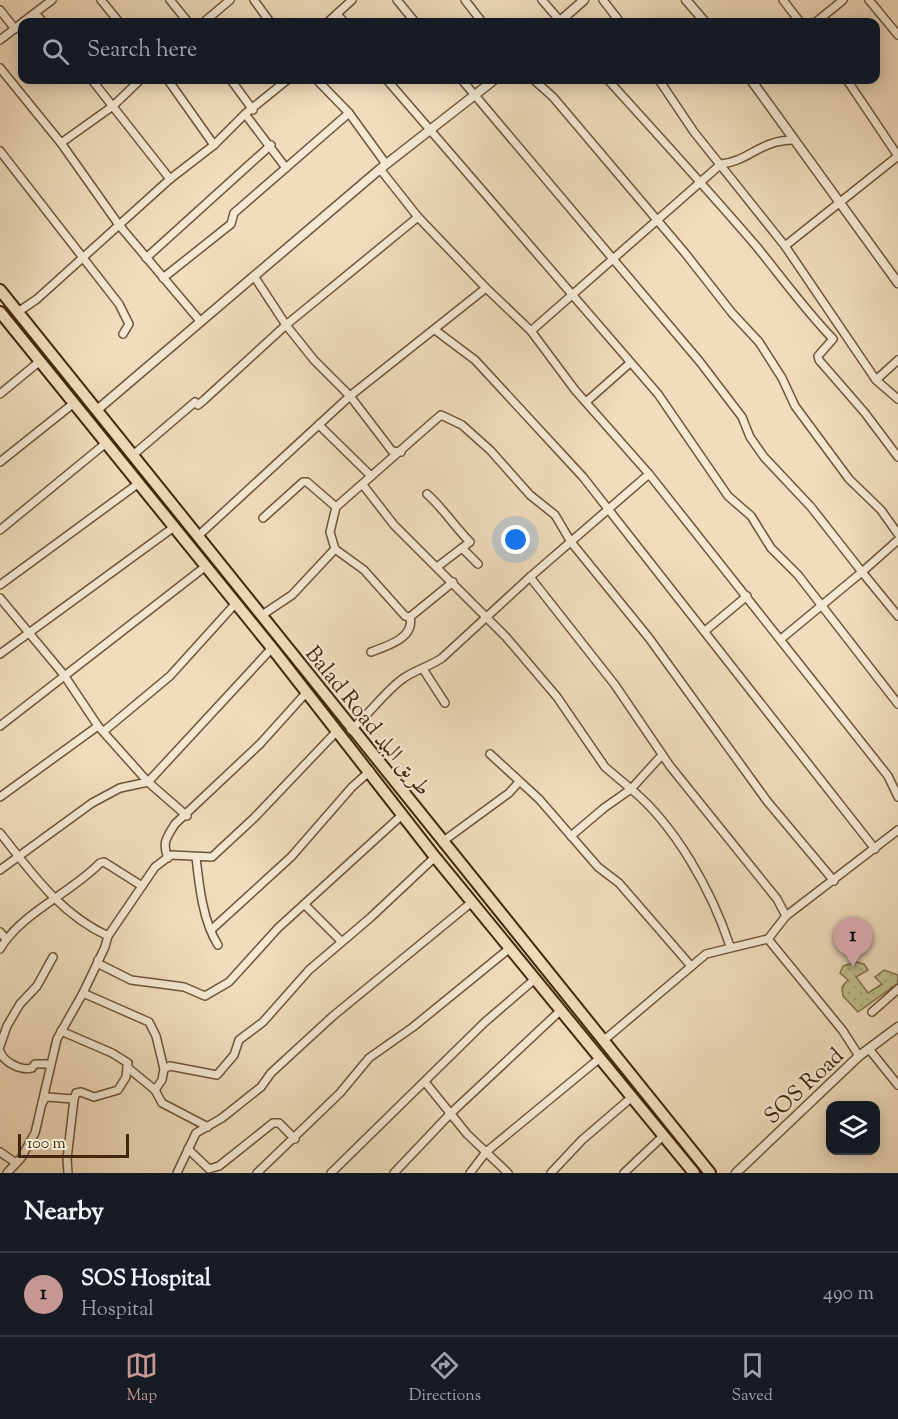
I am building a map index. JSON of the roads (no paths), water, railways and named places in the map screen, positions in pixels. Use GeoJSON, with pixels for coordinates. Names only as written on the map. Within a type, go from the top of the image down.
{"type":"FeatureCollection","features":[{"type":"Feature","properties":{"kind":"highway","name":"Balad Road طريق البلد"},"geometry":{"type":"LineString","coordinates":[[0,290],[710,1173]]}},
{"type":"Feature","properties":{"kind":"highway","name":"Balad Road طريق البلد"},"geometry":{"type":"LineString","coordinates":[[1,316],[236,603],[435,857],[694,1173]]}},
{"type":"Feature","properties":{"kind":"street"},"geometry":{"type":"LineString","coordinates":[[29,18],[52,0]]}},
{"type":"Feature","properties":{"kind":"street"},"geometry":{"type":"LineString","coordinates":[[101,0],[116,18]]}},
{"type":"Feature","properties":{"kind":"street"},"geometry":{"type":"LineString","coordinates":[[170,0],[185,18]]}},
{"type":"Feature","properties":{"kind":"street"},"geometry":{"type":"LineString","coordinates":[[209,18],[230,0]]}},
{"type":"Feature","properties":{"kind":"street"},"geometry":{"type":"LineString","coordinates":[[254,0],[267,18]]}},
{"type":"Feature","properties":{"kind":"street"},"geometry":{"type":"LineString","coordinates":[[332,18],[352,0]]}},
{"type":"Feature","properties":{"kind":"street"},"geometry":{"type":"LineString","coordinates":[[397,0],[412,18]]}},
{"type":"Feature","properties":{"kind":"street"},"geometry":{"type":"LineString","coordinates":[[465,0],[479,18]]}},
{"type":"Feature","properties":{"kind":"street"},"geometry":{"type":"LineString","coordinates":[[542,0],[557,18]]}},
{"type":"Feature","properties":{"kind":"street"},"geometry":{"type":"LineString","coordinates":[[564,18],[584,0]]}},
{"type":"Feature","properties":{"kind":"street"},"geometry":{"type":"LineString","coordinates":[[603,0],[617,18]]}},
{"type":"Feature","properties":{"kind":"street"},"geometry":{"type":"LineString","coordinates":[[686,0],[702,18]]}},
{"type":"Feature","properties":{"kind":"street"},"geometry":{"type":"LineString","coordinates":[[783,0],[797,18]]}},
{"type":"Feature","properties":{"kind":"street"},"geometry":{"type":"LineString","coordinates":[[821,18],[843,0]]}},
{"type":"Feature","properties":{"kind":"street"},"geometry":{"type":"LineString","coordinates":[[869,0],[898,35]]}},
{"type":"Feature","properties":{"kind":"street"},"geometry":{"type":"LineString","coordinates":[[0,10],[15,28]]}},
{"type":"Feature","properties":{"kind":"street"},"geometry":{"type":"LineString","coordinates":[[35,13],[39,18]]}},
{"type":"Feature","properties":{"kind":"street"},"geometry":{"type":"LineString","coordinates":[[337,14],[340,18]]}},
{"type":"Feature","properties":{"kind":"street"},"geometry":{"type":"LineString","coordinates":[[0,40],[18,26]]}},
{"type":"Feature","properties":{"kind":"street"},"geometry":{"type":"LineString","coordinates":[[0,68],[61,143],[119,225],[200,321]]}},
{"type":"Feature","properties":{"kind":"street"},"geometry":{"type":"LineString","coordinates":[[95,84],[170,179]]}},
{"type":"Feature","properties":{"kind":"street"},"geometry":{"type":"LineString","coordinates":[[61,143],[113,106],[136,84]]}},
{"type":"Feature","properties":{"kind":"street"},"geometry":{"type":"LineString","coordinates":[[171,84],[214,145]]}},
{"type":"Feature","properties":{"kind":"street"},"geometry":{"type":"LineString","coordinates":[[234,84],[253,110]]}},
{"type":"Feature","properties":{"kind":"street"},"geometry":{"type":"LineString","coordinates":[[18,312],[37,299],[170,179],[214,145],[245,114],[253,110],[282,84]]}},
{"type":"Feature","properties":{"kind":"street"},"geometry":{"type":"LineString","coordinates":[[321,84],[348,113],[418,217],[531,331],[586,402],[649,474],[888,776],[898,797]]}},
{"type":"Feature","properties":{"kind":"street"},"geometry":{"type":"LineString","coordinates":[[391,84],[432,129],[658,394],[728,496],[751,516],[771,548],[798,575],[898,704]]}},
{"type":"Feature","properties":{"kind":"street"},"geometry":{"type":"LineString","coordinates":[[466,84],[615,258],[727,396],[765,457],[811,507],[898,615]]}},
{"type":"Feature","properties":{"kind":"street"},"geometry":{"type":"LineString","coordinates":[[97,410],[383,167],[489,84]]}},
{"type":"Feature","properties":{"kind":"street"},"geometry":{"type":"LineString","coordinates":[[538,84],[553,97],[759,342],[782,378],[795,406],[849,479],[881,510],[898,534]]}},
{"type":"Feature","properties":{"kind":"street"},"geometry":{"type":"LineString","coordinates":[[612,84],[642,114],[678,161],[701,183],[758,249],[806,311],[833,339],[818,356],[819,360],[865,413],[898,457]]}},
{"type":"Feature","properties":{"kind":"street"},"geometry":{"type":"LineString","coordinates":[[662,84],[694,132],[786,246],[876,380],[898,399]]}},
{"type":"Feature","properties":{"kind":"street"},"geometry":{"type":"LineString","coordinates":[[755,84],[898,283]]}},
{"type":"Feature","properties":{"kind":"street"},"geometry":{"type":"LineString","coordinates":[[786,246],[898,156],[851,84]]}},
{"type":"Feature","properties":{"kind":"street"},"geometry":{"type":"LineString","coordinates":[[164,278],[231,224],[234,213],[348,113]]}},
{"type":"Feature","properties":{"kind":"street"},"geometry":{"type":"LineString","coordinates":[[245,114],[271,145],[286,168]]}},
{"type":"Feature","properties":{"kind":"street"},"geometry":{"type":"LineString","coordinates":[[531,331],[721,164],[738,162],[752,151],[770,142],[794,140]]}},
{"type":"Feature","properties":{"kind":"street"},"geometry":{"type":"LineString","coordinates":[[146,258],[271,145]]}},
{"type":"Feature","properties":{"kind":"street"},"geometry":{"type":"LineString","coordinates":[[0,151],[119,304],[129,324],[123,334]]}},
{"type":"Feature","properties":{"kind":"street"},"geometry":{"type":"LineString","coordinates":[[133,455],[195,402],[198,405],[204,400],[286,325],[418,217]]}},
{"type":"Feature","properties":{"kind":"street"},"geometry":{"type":"LineString","coordinates":[[254,276],[286,325],[314,360],[350,396],[392,451],[401,452]]}},
{"type":"Feature","properties":{"kind":"street"},"geometry":{"type":"LineString","coordinates":[[198,536],[350,396],[486,288]]}},
{"type":"Feature","properties":{"kind":"street"},"geometry":{"type":"LineString","coordinates":[[435,330],[475,360],[554,444],[609,509],[875,849]]}},
{"type":"Feature","properties":{"kind":"street"},"geometry":{"type":"LineString","coordinates":[[876,380],[898,360]]}},
{"type":"Feature","properties":{"kind":"street"},"geometry":{"type":"LineString","coordinates":[[0,394],[40,361]]}},
{"type":"Feature","properties":{"kind":"street"},"geometry":{"type":"LineString","coordinates":[[586,402],[630,363]]}},
{"type":"Feature","properties":{"kind":"street"},"geometry":{"type":"LineString","coordinates":[[0,462],[74,403]]}},
{"type":"Feature","properties":{"kind":"street"},"geometry":{"type":"LineString","coordinates":[[410,617],[403,614],[364,570],[335,549],[330,532],[336,507],[441,415],[447,416],[462,425],[491,451],[530,495],[555,515],[571,542],[649,638],[767,801],[834,881]]}},
{"type":"Feature","properties":{"kind":"street"},"geometry":{"type":"LineString","coordinates":[[319,425],[371,477]]}},
{"type":"Feature","properties":{"kind":"street"},"geometry":{"type":"LineString","coordinates":[[0,530],[106,443]]}},
{"type":"Feature","properties":{"kind":"street"},"geometry":{"type":"LineString","coordinates":[[351,729],[402,679],[442,658],[530,577],[649,474]]}},
{"type":"Feature","properties":{"kind":"street"},"geometry":{"type":"LineString","coordinates":[[263,518],[303,482],[307,482],[336,507]]}},
{"type":"Feature","properties":{"kind":"street"},"geometry":{"type":"LineString","coordinates":[[0,585],[139,483]]}},
{"type":"Feature","properties":{"kind":"street"},"geometry":{"type":"LineString","coordinates":[[363,485],[394,525],[488,617],[557,697],[605,767],[658,815],[690,860],[720,916],[730,946]]}},
{"type":"Feature","properties":{"kind":"street"},"geometry":{"type":"LineString","coordinates":[[426,494],[443,508],[452,524],[470,542],[436,567]]}},
{"type":"Feature","properties":{"kind":"street"},"geometry":{"type":"LineString","coordinates":[[0,654],[174,527]]}},
{"type":"Feature","properties":{"kind":"street"},"geometry":{"type":"LineString","coordinates":[[781,639],[898,540]]}},
{"type":"Feature","properties":{"kind":"street"},"geometry":{"type":"LineString","coordinates":[[462,548],[478,564]]}},
{"type":"Feature","properties":{"kind":"street"},"geometry":{"type":"LineString","coordinates":[[262,615],[292,595],[335,549]]}},
{"type":"Feature","properties":{"kind":"street"},"geometry":{"type":"LineString","coordinates":[[0,726],[206,566]]}},
{"type":"Feature","properties":{"kind":"street"},"geometry":{"type":"LineString","coordinates":[[530,577],[615,685],[662,755],[770,890],[786,916]]}},
{"type":"Feature","properties":{"kind":"street"},"geometry":{"type":"LineString","coordinates":[[410,617],[453,582]]}},
{"type":"Feature","properties":{"kind":"street"},"geometry":{"type":"LineString","coordinates":[[705,632],[747,596]]}},
{"type":"Feature","properties":{"kind":"street"},"geometry":{"type":"LineString","coordinates":[[0,598],[64,675],[101,728],[148,783],[187,816]]}},
{"type":"Feature","properties":{"kind":"street"},"geometry":{"type":"LineString","coordinates":[[0,797],[101,728],[170,676],[236,603]]}},
{"type":"Feature","properties":{"kind":"street"},"geometry":{"type":"LineString","coordinates":[[371,652],[409,633],[412,626],[410,617]]}},
{"type":"Feature","properties":{"kind":"street"},"geometry":{"type":"LineString","coordinates":[[0,870],[92,803],[120,788],[148,783],[272,648]]}},
{"type":"Feature","properties":{"kind":"street"},"geometry":{"type":"LineString","coordinates":[[423,669],[445,704]]}},
{"type":"Feature","properties":{"kind":"street"},"geometry":{"type":"LineString","coordinates":[[168,858],[164,846],[165,839],[175,824],[187,816],[306,693]]}},
{"type":"Feature","properties":{"kind":"street"},"geometry":{"type":"LineString","coordinates":[[7,1173],[35,1133],[49,1064],[61,1031],[83,993],[108,936],[155,867],[177,854],[184,857],[212,857],[254,818],[337,731]]}},
{"type":"Feature","properties":{"kind":"street"},"geometry":{"type":"LineString","coordinates":[[490,754],[518,783],[539,799],[598,867],[619,883],[691,966]]}},
{"type":"Feature","properties":{"kind":"street"},"geometry":{"type":"LineString","coordinates":[[571,836],[603,808],[631,789],[662,755]]}},
{"type":"Feature","properties":{"kind":"street"},"geometry":{"type":"LineString","coordinates":[[211,930],[291,856],[369,771]]}},
{"type":"Feature","properties":{"kind":"street"},"geometry":{"type":"LineString","coordinates":[[442,842],[509,793],[518,783]]}},
{"type":"Feature","properties":{"kind":"street"},"geometry":{"type":"LineString","coordinates":[[98,960],[99,964],[131,980],[184,987],[205,996],[229,982],[278,928],[402,815]]}},
{"type":"Feature","properties":{"kind":"street"},"geometry":{"type":"LineString","coordinates":[[603,1041],[706,954],[730,946],[768,939],[786,916],[898,830]]}},
{"type":"Feature","properties":{"kind":"street"},"geometry":{"type":"LineString","coordinates":[[0,833],[55,900],[87,926],[108,936]]}},
{"type":"Feature","properties":{"kind":"street"},"geometry":{"type":"LineString","coordinates":[[164,1069],[170,1066],[186,1068],[217,1076],[234,1055],[239,1040],[263,1022],[309,970],[370,918],[435,857]]}},
{"type":"Feature","properties":{"kind":"street"},"geometry":{"type":"LineString","coordinates":[[196,858],[199,883],[211,930],[218,945]]}},
{"type":"Feature","properties":{"kind":"street"},"geometry":{"type":"LineString","coordinates":[[0,949],[6,939],[104,862],[142,886]]}},
{"type":"Feature","properties":{"kind":"street"},"geometry":{"type":"LineString","coordinates":[[177,1173],[196,1133],[208,1127],[261,1087],[271,1073],[333,1016],[472,902]]}},
{"type":"Feature","properties":{"kind":"street"},"geometry":{"type":"LineString","coordinates":[[305,905],[341,941]]}},
{"type":"Feature","properties":{"kind":"street"},"geometry":{"type":"LineString","coordinates":[[0,932],[6,939]]}},
{"type":"Feature","properties":{"kind":"street"},"geometry":{"type":"LineString","coordinates":[[768,939],[843,1031],[859,1056]]}},
{"type":"Feature","properties":{"kind":"street"},"geometry":{"type":"LineString","coordinates":[[257,1173],[295,1139],[307,1124],[340,1093],[369,1058],[422,1020],[510,948]]}},
{"type":"Feature","properties":{"kind":"street"},"geometry":{"type":"LineString","coordinates":[[0,1046],[7,1026],[20,1004],[36,986],[52,957]]}},
{"type":"Feature","properties":{"kind":"street"},"geometry":{"type":"LineString","coordinates":[[332,1173],[484,1022],[535,979]]}},
{"type":"Feature","properties":{"kind":"street"},"geometry":{"type":"LineString","coordinates":[[872,1012],[898,989]]}},
{"type":"Feature","properties":{"kind":"street"},"geometry":{"type":"LineString","coordinates":[[83,993],[149,1022],[156,1036],[164,1069],[162,1080],[155,1090]]}},
{"type":"Feature","properties":{"kind":"street"},"geometry":{"type":"LineString","coordinates":[[394,1173],[450,1114],[561,1010]]}},
{"type":"Feature","properties":{"kind":"street","name":"SOS Road"},"geometry":{"type":"LineString","coordinates":[[736,1173],[859,1056],[898,1027]]}},
{"type":"Feature","properties":{"kind":"street"},"geometry":{"type":"LineString","coordinates":[[61,1031],[112,1053],[128,1063],[126,1077],[118,1090],[94,1097],[81,1092],[76,1094],[67,1159],[68,1173]]}},
{"type":"Feature","properties":{"kind":"street"},"geometry":{"type":"LineString","coordinates":[[869,1049],[898,1085]]}},
{"type":"Feature","properties":{"kind":"street"},"geometry":{"type":"LineString","coordinates":[[1,1056],[25,1070],[35,1064],[49,1064]]}},
{"type":"Feature","properties":{"kind":"street"},"geometry":{"type":"LineString","coordinates":[[470,1173],[486,1152],[600,1058]]}},
{"type":"Feature","properties":{"kind":"street"},"geometry":{"type":"LineString","coordinates":[[127,1067],[155,1090],[162,1103],[208,1127]]}},
{"type":"Feature","properties":{"kind":"street"},"geometry":{"type":"LineString","coordinates":[[425,1082],[450,1114],[508,1173]]}},
{"type":"Feature","properties":{"kind":"street"},"geometry":{"type":"LineString","coordinates":[[42,1102],[46,1097],[74,1099]]}},
{"type":"Feature","properties":{"kind":"street"},"geometry":{"type":"LineString","coordinates":[[551,1173],[582,1140],[632,1097]]}},
{"type":"Feature","properties":{"kind":"street"},"geometry":{"type":"LineString","coordinates":[[188,1149],[209,1169],[224,1162],[273,1123],[279,1123],[295,1139]]}},
{"type":"Feature","properties":{"kind":"street"},"geometry":{"type":"LineString","coordinates":[[624,1173],[663,1136]]}},
{"type":"Feature","properties":{"kind":"street"},"geometry":{"type":"LineString","coordinates":[[0,1152],[16,1163]]}},
{"type":"Feature","properties":{"kind":"place","name":"SOS Hospital"},"geometry":{"type":"Point","coordinates":[853,967]}}]}
